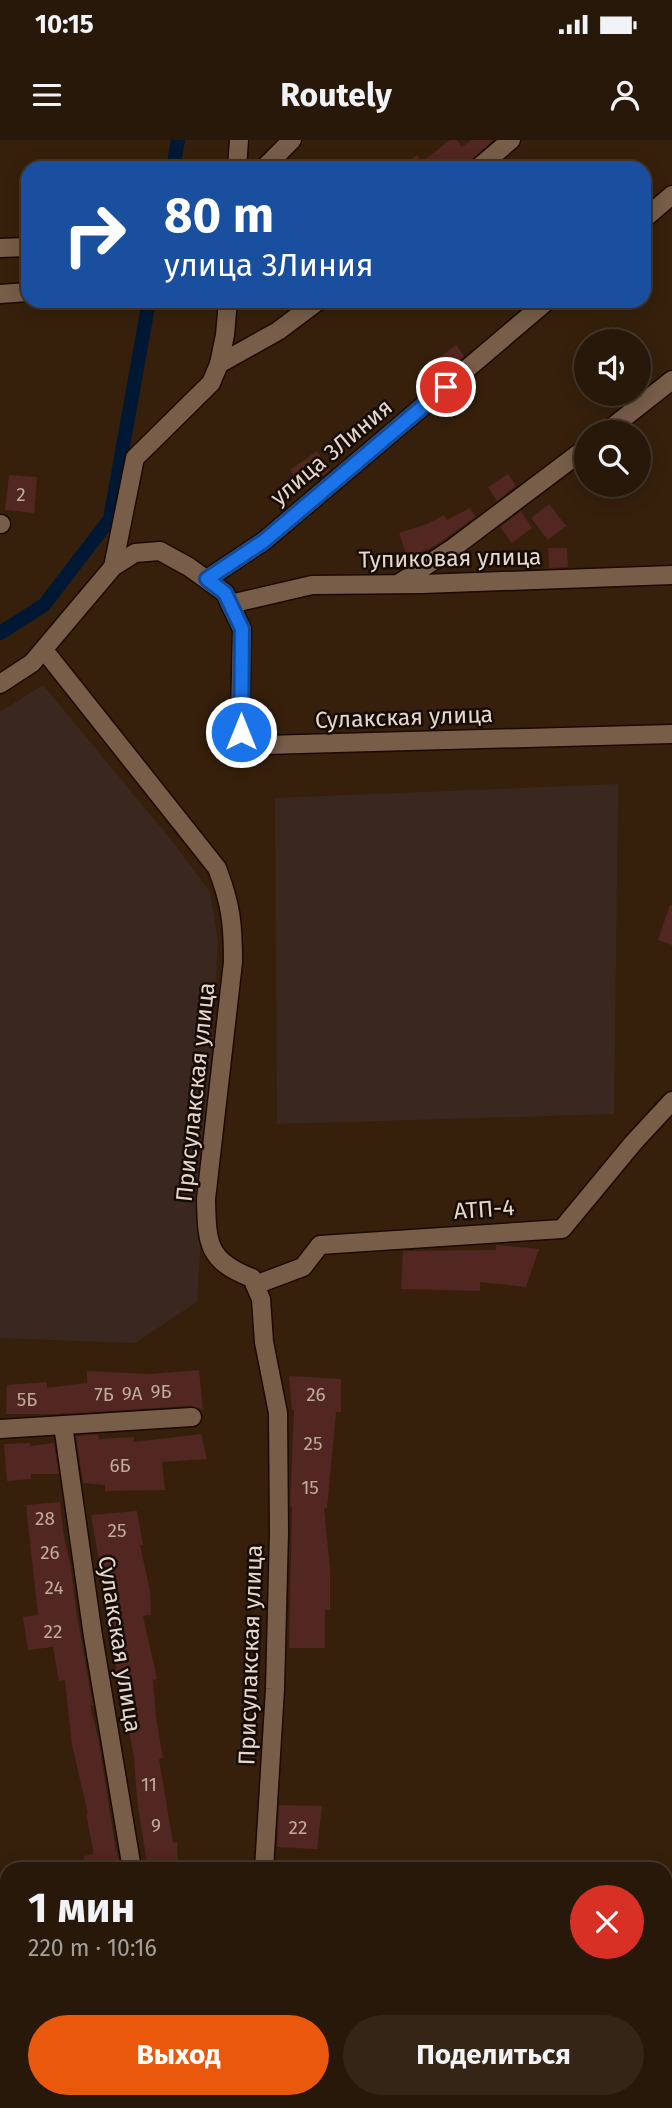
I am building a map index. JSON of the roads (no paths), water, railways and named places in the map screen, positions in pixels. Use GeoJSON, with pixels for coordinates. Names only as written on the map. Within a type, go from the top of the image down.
{"type":"FeatureCollection","features":[{"type":"Feature","properties":{"kind":"street"},"geometry":{"type":"LineString","coordinates":[[238,161],[239,140]]}},
{"type":"Feature","properties":{"kind":"street"},"geometry":{"type":"LineString","coordinates":[[271,161],[292,140]]}},
{"type":"Feature","properties":{"kind":"street"},"geometry":{"type":"LineString","coordinates":[[486,161],[511,140]]}},
{"type":"Feature","properties":{"kind":"street"},"geometry":{"type":"LineString","coordinates":[[651,213],[672,195]]}},
{"type":"Feature","properties":{"kind":"street"},"geometry":{"type":"LineString","coordinates":[[0,248],[21,247]]}},
{"type":"Feature","properties":{"kind":"street"},"geometry":{"type":"LineString","coordinates":[[0,293],[21,292]]}},
{"type":"Feature","properties":{"kind":"street"},"geometry":{"type":"LineString","coordinates":[[113,567],[135,458],[211,383],[219,364],[227,308]]}},
{"type":"Feature","properties":{"kind":"street"},"geometry":{"type":"LineString","coordinates":[[219,364],[278,331],[309,308]]}},
{"type":"Feature","properties":{"kind":"street","name":"улица 3Линия"},"geometry":{"type":"LineString","coordinates":[[207,579],[264,541],[539,308]]}},
{"type":"Feature","properties":{"kind":"street"},"geometry":{"type":"LineString","coordinates":[[621,420],[672,380]]}},
{"type":"Feature","properties":{"kind":"street"},"geometry":{"type":"LineString","coordinates":[[398,584],[453,548],[574,457]]}},
{"type":"Feature","properties":{"kind":"street","name":"Сулакская улица"},"geometry":{"type":"LineString","coordinates":[[0,684],[32,663],[113,567],[135,553],[160,551],[189,566],[225,593],[242,629],[241,732],[250,741],[264,745],[672,734]]}},
{"type":"Feature","properties":{"kind":"street","name":"Тупиковая улица"},"geometry":{"type":"LineString","coordinates":[[230,604],[312,585],[672,575]]}},
{"type":"Feature","properties":{"kind":"street","name":"Присулакская улица"},"geometry":{"type":"LineString","coordinates":[[44,650],[216,868],[227,895],[233,922],[233,962],[206,1199],[207,1231],[217,1259],[234,1271],[252,1278],[261,1299],[264,1342],[278,1413],[279,1532],[275,1689],[264,1862]]}},
{"type":"Feature","properties":{"kind":"street","name":"АТП-4"},"geometry":{"type":"LineString","coordinates":[[255,1285],[303,1267],[320,1245],[562,1229],[672,1101]]}},
{"type":"Feature","properties":{"kind":"street"},"geometry":{"type":"LineString","coordinates":[[0,1429],[192,1417]]}},
{"type":"Feature","properties":{"kind":"street","name":"Сулакская улица"},"geometry":{"type":"LineString","coordinates":[[63,1425],[93,1636],[131,1862]]}},
{"type":"Feature","properties":{"kind":"waterway"},"geometry":{"type":"LineString","coordinates":[[174,161],[178,140]]}},
{"type":"Feature","properties":{"kind":"waterway"},"geometry":{"type":"LineString","coordinates":[[0,633],[44,605],[110,519],[148,308]]}}]}
